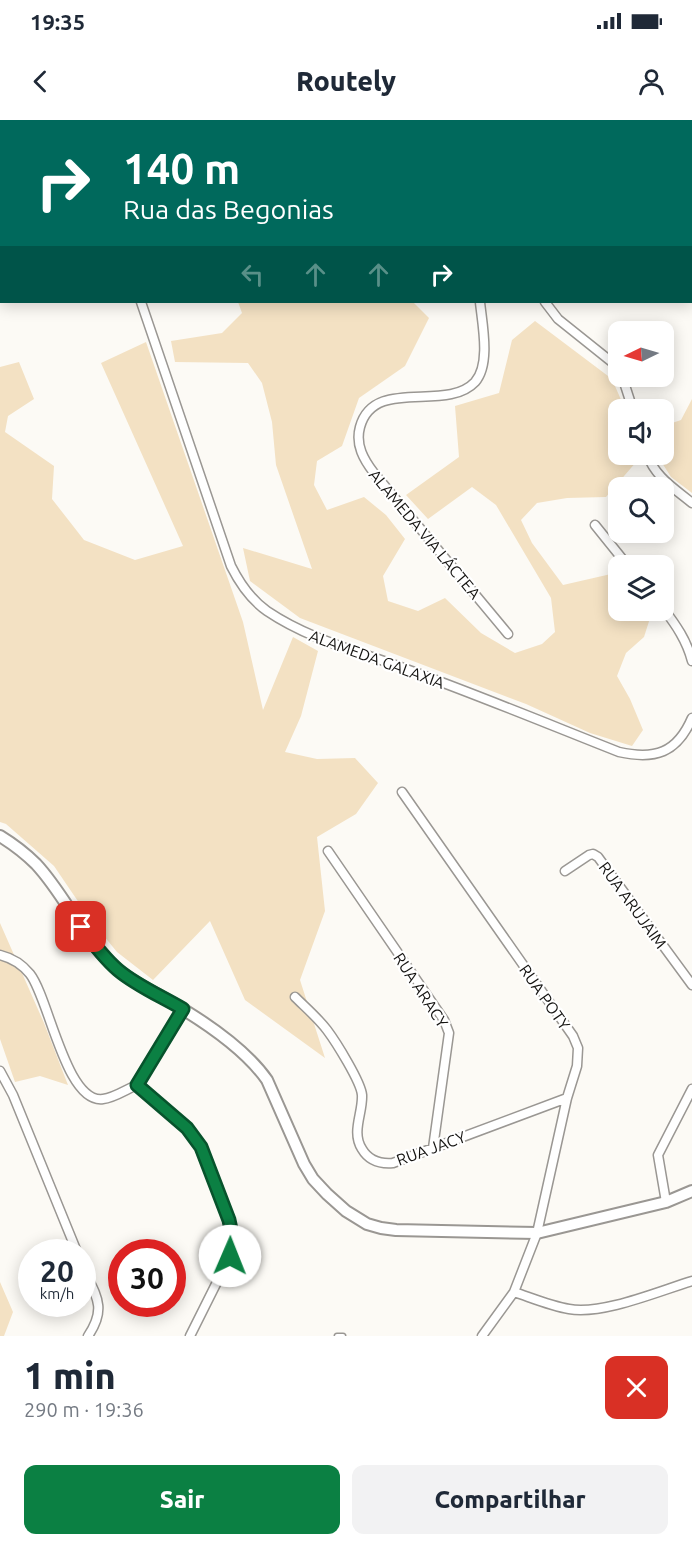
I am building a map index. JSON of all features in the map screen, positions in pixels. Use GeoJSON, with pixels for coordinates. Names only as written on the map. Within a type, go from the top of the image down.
{"type":"FeatureCollection","features":[{"type":"Feature","properties":{"kind":"street","name":"ALAMEDA GALAXIA"},"geometry":{"type":"LineString","coordinates":[[141,303],[231,566],[242,588],[256,603],[293,627],[322,641],[406,669],[619,752],[636,756],[657,754],[672,748],[687,730],[692,718]]}},
{"type":"Feature","properties":{"kind":"street","name":"ALAMEDA VIA LÁCTEA"},"geometry":{"type":"LineString","coordinates":[[480,303],[484,358],[482,370],[476,381],[455,393],[380,402],[369,409],[362,420],[358,432],[359,446],[364,459],[374,473],[508,634]]}},
{"type":"Feature","properties":{"kind":"street"},"geometry":{"type":"LineString","coordinates":[[546,303],[558,319],[608,359]]}},
{"type":"Feature","properties":{"kind":"street"},"geometry":{"type":"LineString","coordinates":[[651,465],[659,476],[692,503]]}},
{"type":"Feature","properties":{"kind":"street"},"geometry":{"type":"LineString","coordinates":[[595,525],[619,555]]}},
{"type":"Feature","properties":{"kind":"street"},"geometry":{"type":"LineString","coordinates":[[673,621],[689,648],[692,661]]}},
{"type":"Feature","properties":{"kind":"street","name":"RUA POTY"},"geometry":{"type":"LineString","coordinates":[[402,792],[573,1036],[578,1048],[537,1233],[514,1292],[482,1336]]}},
{"type":"Feature","properties":{"kind":"street"},"geometry":{"type":"LineString","coordinates":[[0,836],[24,852],[38,866],[93,943],[117,969],[135,983],[183,1009],[260,1069],[304,1164],[327,1194],[346,1211],[367,1224],[396,1230],[537,1233],[666,1202],[692,1191]]}},
{"type":"Feature","properties":{"kind":"street","name":"RUA ARACY"},"geometry":{"type":"LineString","coordinates":[[328,851],[444,1020],[449,1033],[433,1148]]}},
{"type":"Feature","properties":{"kind":"street","name":"RUA ARUJAIM"},"geometry":{"type":"LineString","coordinates":[[565,871],[589,855],[598,857],[692,985]]}},
{"type":"Feature","properties":{"kind":"street"},"geometry":{"type":"LineString","coordinates":[[0,955],[21,964],[31,975],[44,999],[68,1066],[78,1085],[89,1096],[105,1099],[137,1085],[183,1009]]}},
{"type":"Feature","properties":{"kind":"street","name":"RUA JACY"},"geometry":{"type":"LineString","coordinates":[[295,997],[327,1029],[359,1084],[362,1104],[357,1134],[362,1150],[371,1159],[384,1164],[393,1163],[567,1098]]}},
{"type":"Feature","properties":{"kind":"street"},"geometry":{"type":"LineString","coordinates":[[0,1071],[13,1095],[72,1239]]}},
{"type":"Feature","properties":{"kind":"street"},"geometry":{"type":"LineString","coordinates":[[137,1085],[187,1128],[201,1147],[229,1220],[233,1239],[230,1256],[190,1336]]}},
{"type":"Feature","properties":{"kind":"street"},"geometry":{"type":"LineString","coordinates":[[666,1202],[657,1155],[692,1089]]}},
{"type":"Feature","properties":{"kind":"street"},"geometry":{"type":"LineString","coordinates":[[514,1292],[569,1309],[592,1309],[625,1302],[692,1281]]}},
{"type":"Feature","properties":{"kind":"street"},"geometry":{"type":"LineString","coordinates":[[88,1336],[99,1316],[100,1305],[96,1296]]}},
{"type":"Feature","properties":{"kind":"lane"},"geometry":{"type":"LineString","coordinates":[[337,1336],[343,1336]]}},
{"type":"Feature","properties":{"kind":"shaded area"},"geometry":{"type":"Polygon","coordinates":[[[238,303],[414,303],[429,318],[405,366],[359,398],[342,446],[317,461],[314,485],[327,510],[364,497],[386,515],[405,539],[383,576],[388,601],[418,611],[445,598],[481,633],[515,653],[542,644],[555,632],[551,598],[496,505],[472,487],[428,519],[406,495],[459,457],[455,406],[499,393],[512,340],[535,321],[608,376],[608,387],[615,387],[621,399],[608,399],[608,465],[634,465],[623,477],[608,477],[606,497],[567,498],[537,503],[521,520],[532,543],[563,585],[608,575],[608,621],[649,621],[644,637],[626,653],[617,676],[643,730],[632,746],[590,733],[526,704],[300,618],[250,581],[243,548],[312,569],[276,465],[272,422],[262,383],[248,363],[175,362],[171,341],[222,333],[242,313],[238,303]]]}},
{"type":"Feature","properties":{"kind":"shaded area"},"geometry":{"type":"Polygon","coordinates":[[[146,342],[243,622],[263,710],[293,637],[318,651],[301,716],[285,752],[317,759],[355,758],[378,783],[356,814],[317,837],[325,911],[300,980],[325,1058],[245,1000],[210,921],[153,980],[117,952],[90,919],[54,866],[6,824],[0,822],[0,367],[19,362],[34,399],[8,416],[5,432],[54,466],[52,499],[84,540],[135,560],[183,546],[101,363],[146,342]]]}},
{"type":"Feature","properties":{"kind":"shaded area"},"geometry":{"type":"Polygon","coordinates":[[[692,399],[692,493],[674,477],[671,477],[663,465],[674,465],[674,422],[681,420],[692,399]]]}},
{"type":"Feature","properties":{"kind":"shaded area"},"geometry":{"type":"Polygon","coordinates":[[[0,923],[44,1023],[68,1085],[40,1076],[15,1082],[0,1039],[0,923]]]}},
{"type":"Feature","properties":{"kind":"shaded area"},"geometry":{"type":"Polygon","coordinates":[[[0,1282],[13,1312],[4,1336],[0,1336],[0,1282]]]}},
{"type":"Feature","properties":{"kind":"route"},"geometry":{"type":"LineString","coordinates":[[81,927],[117,969],[135,983],[183,1009],[137,1085],[160,1102],[187,1128],[201,1147],[229,1220],[233,1239],[230,1256]]}}]}
